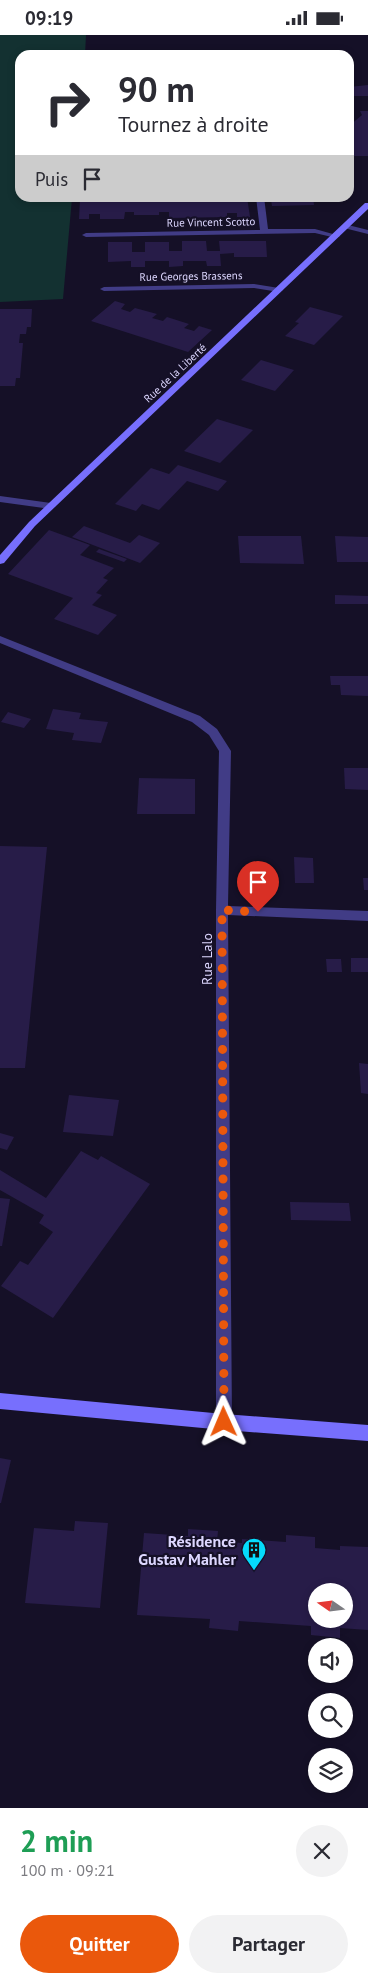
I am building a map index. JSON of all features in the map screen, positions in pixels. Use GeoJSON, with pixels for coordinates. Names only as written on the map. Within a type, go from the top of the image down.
{"type":"FeatureCollection","features":[{"type":"Feature","properties":{"kind":"street"},"geometry":{"type":"LineString","coordinates":[[261,202],[264,233]]}},
{"type":"Feature","properties":{"kind":"street","name":"Rue de la Liberté"},"geometry":{"type":"LineString","coordinates":[[0,561],[32,524],[368,205]]}},
{"type":"Feature","properties":{"kind":"street"},"geometry":{"type":"LineString","coordinates":[[347,226],[368,232]]}},
{"type":"Feature","properties":{"kind":"street","name":"Rue Vincent Scotto"},"geometry":{"type":"LineString","coordinates":[[86,235],[315,231],[336,235]]}},
{"type":"Feature","properties":{"kind":"street","name":"Rue Georges Brassens"},"geometry":{"type":"LineString","coordinates":[[104,289],[254,286],[278,290]]}},
{"type":"Feature","properties":{"kind":"street"},"geometry":{"type":"LineString","coordinates":[[0,499],[51,506]]}},
{"type":"Feature","properties":{"kind":"street","name":"Rue Lalo"},"geometry":{"type":"LineString","coordinates":[[0,639],[196,719],[209,726],[219,737],[225,751],[222,910],[224,1422]]}},
{"type":"Feature","properties":{"kind":"street"},"geometry":{"type":"LineString","coordinates":[[222,910],[368,916]]}},
{"type":"Feature","properties":{"kind":"street"},"geometry":{"type":"LineString","coordinates":[[0,1401],[224,1422],[368,1433]]}},
{"type":"Feature","properties":{"kind":"green space"},"geometry":{"type":"Polygon","coordinates":[[[0,35],[86,35],[85,50],[15,50],[15,202],[72,202],[63,299],[0,302],[0,35]]]}},
{"type":"Feature","properties":{"kind":"building"},"geometry":{"type":"Polygon","coordinates":[[[368,85],[368,96],[354,96],[354,86],[368,85]]]}},
{"type":"Feature","properties":{"kind":"building"},"geometry":{"type":"Polygon","coordinates":[[[360,111],[368,111],[368,156],[354,156],[354,122],[362,115],[360,111]]]}},
{"type":"Feature","properties":{"kind":"building"},"geometry":{"type":"Polygon","coordinates":[[[80,202],[248,202],[250,217],[237,217],[237,213],[227,213],[227,217],[169,218],[169,212],[159,212],[159,215],[134,215],[134,212],[125,212],[124,219],[100,219],[100,214],[89,214],[89,219],[79,219],[80,202]]]}},
{"type":"Feature","properties":{"kind":"building"},"geometry":{"type":"Polygon","coordinates":[[[271,202],[314,202],[314,205],[272,206],[271,202]]]}},
{"type":"Feature","properties":{"kind":"building"},"geometry":{"type":"Polygon","coordinates":[[[182,241],[206,241],[207,251],[220,251],[219,241],[266,241],[267,257],[234,257],[234,253],[220,254],[221,266],[207,266],[206,261],[183,261],[183,266],[169,267],[169,261],[145,261],[145,267],[131,267],[131,261],[108,262],[108,242],[132,242],[132,252],[145,252],[145,242],[169,242],[169,251],[182,251],[182,241]]]}},
{"type":"Feature","properties":{"kind":"building"},"geometry":{"type":"Polygon","coordinates":[[[115,301],[125,304],[121,309],[130,312],[135,308],[157,314],[152,318],[163,321],[167,317],[189,324],[184,328],[194,331],[199,326],[212,330],[188,352],[91,321],[115,301]]]}},
{"type":"Feature","properties":{"kind":"building"},"geometry":{"type":"Polygon","coordinates":[[[310,307],[343,316],[314,345],[285,336],[299,323],[295,322],[310,307]]]}},
{"type":"Feature","properties":{"kind":"building"},"geometry":{"type":"Polygon","coordinates":[[[0,309],[32,309],[31,327],[27,327],[26,334],[20,334],[19,343],[23,343],[20,378],[16,378],[15,386],[0,386],[0,309]]]}},
{"type":"Feature","properties":{"kind":"building"},"geometry":{"type":"Polygon","coordinates":[[[261,360],[294,370],[275,391],[241,380],[261,360]]]}},
{"type":"Feature","properties":{"kind":"building"},"geometry":{"type":"Polygon","coordinates":[[[217,419],[253,430],[220,463],[184,451],[217,419]]]}},
{"type":"Feature","properties":{"kind":"building"},"geometry":{"type":"Polygon","coordinates":[[[178,465],[227,481],[218,491],[187,481],[159,510],[142,504],[136,511],[115,504],[151,468],[169,474],[178,465]]]}},
{"type":"Feature","properties":{"kind":"building"},"geometry":{"type":"Polygon","coordinates":[[[84,526],[130,543],[139,535],[160,543],[140,563],[72,537],[84,526]]]}},
{"type":"Feature","properties":{"kind":"building"},"geometry":{"type":"Polygon","coordinates":[[[49,530],[90,545],[80,555],[114,568],[103,578],[108,580],[96,593],[102,595],[92,605],[117,615],[98,635],[54,619],[73,598],[8,574],[49,530]]]}},
{"type":"Feature","properties":{"kind":"building"},"geometry":{"type":"Polygon","coordinates":[[[238,536],[301,536],[304,564],[240,563],[238,536]]]}},
{"type":"Feature","properties":{"kind":"building"},"geometry":{"type":"Polygon","coordinates":[[[335,536],[368,537],[368,562],[337,562],[335,536]]]}},
{"type":"Feature","properties":{"kind":"building"},"geometry":{"type":"Polygon","coordinates":[[[99,549],[127,559],[124,562],[96,552],[99,549]]]}},
{"type":"Feature","properties":{"kind":"building"},"geometry":{"type":"Polygon","coordinates":[[[335,595],[368,596],[368,604],[335,604],[335,595]]]}},
{"type":"Feature","properties":{"kind":"building"},"geometry":{"type":"Polygon","coordinates":[[[330,676],[368,676],[368,696],[341,695],[340,685],[331,685],[330,676]]]}},
{"type":"Feature","properties":{"kind":"building"},"geometry":{"type":"Polygon","coordinates":[[[53,709],[81,713],[79,719],[108,722],[101,743],[72,740],[74,733],[46,729],[53,709]]]}},
{"type":"Feature","properties":{"kind":"building"},"geometry":{"type":"Polygon","coordinates":[[[8,712],[31,719],[24,728],[1,722],[8,712]]]}},
{"type":"Feature","properties":{"kind":"building"},"geometry":{"type":"Polygon","coordinates":[[[344,768],[368,768],[368,790],[345,789],[344,768]]]}},
{"type":"Feature","properties":{"kind":"building"},"geometry":{"type":"Polygon","coordinates":[[[139,778],[195,779],[195,814],[137,814],[139,778]]]}},
{"type":"Feature","properties":{"kind":"building"},"geometry":{"type":"Polygon","coordinates":[[[0,846],[47,847],[25,1068],[0,1068],[0,846]]]}},
{"type":"Feature","properties":{"kind":"building"},"geometry":{"type":"Polygon","coordinates":[[[294,857],[313,858],[314,883],[295,883],[294,857]]]}},
{"type":"Feature","properties":{"kind":"building"},"geometry":{"type":"Polygon","coordinates":[[[363,878],[368,878],[368,890],[364,890],[363,878]]]}},
{"type":"Feature","properties":{"kind":"building"},"geometry":{"type":"Polygon","coordinates":[[[351,958],[368,958],[368,972],[351,972],[351,958]]]}},
{"type":"Feature","properties":{"kind":"building"},"geometry":{"type":"Polygon","coordinates":[[[326,959],[341,959],[342,972],[327,972],[326,959]]]}},
{"type":"Feature","properties":{"kind":"building"},"geometry":{"type":"Polygon","coordinates":[[[359,1063],[368,1064],[368,1094],[361,1093],[359,1063]]]}},
{"type":"Feature","properties":{"kind":"building"},"geometry":{"type":"Polygon","coordinates":[[[69,1095],[119,1100],[113,1136],[63,1132],[69,1095]]]}},
{"type":"Feature","properties":{"kind":"building"},"geometry":{"type":"Polygon","coordinates":[[[0,1133],[14,1137],[7,1150],[0,1148],[0,1133]]]}},
{"type":"Feature","properties":{"kind":"building"},"geometry":{"type":"Polygon","coordinates":[[[81,1151],[98,1160],[101,1156],[150,1184],[53,1318],[1,1286],[20,1261],[28,1265],[53,1232],[39,1223],[44,1215],[0,1190],[0,1170],[46,1198],[81,1151]]]}},
{"type":"Feature","properties":{"kind":"building"},"geometry":{"type":"Polygon","coordinates":[[[0,1198],[10,1199],[2,1246],[0,1246],[0,1198]]]}},
{"type":"Feature","properties":{"kind":"building"},"geometry":{"type":"Polygon","coordinates":[[[290,1202],[349,1203],[351,1221],[291,1220],[290,1202]]]}},
{"type":"Feature","properties":{"kind":"building"},"geometry":{"type":"Polygon","coordinates":[[[0,1458],[11,1460],[1,1503],[0,1503],[0,1458]]]}},
{"type":"Feature","properties":{"kind":"building"},"geometry":{"type":"Polygon","coordinates":[[[75,1521],[108,1523],[100,1608],[25,1603],[34,1528],[74,1531],[75,1521]]]}},
{"type":"Feature","properties":{"kind":"building","name":"Résidence Gustav Mahler"},"geometry":{"type":"Polygon","coordinates":[[[188,1529],[218,1531],[217,1541],[242,1543],[242,1539],[286,1542],[286,1535],[315,1537],[315,1548],[340,1550],[340,1546],[368,1547],[368,1630],[340,1628],[353,1628],[353,1583],[308,1583],[308,1626],[239,1621],[238,1631],[209,1628],[210,1619],[137,1615],[144,1533],[188,1536],[188,1529]]]}},
{"type":"Feature","properties":{"kind":"building","name":"Résidence Gustav Mahler"},"geometry":{"type":"Polygon","coordinates":[[[311,1628],[340,1628],[340,1638],[311,1635],[311,1628]]]}},
{"type":"Feature","properties":{"kind":"place","name":"Résidence Gustav Mahler"},"geometry":{"type":"Point","coordinates":[254,1571]}},
{"type":"Feature","properties":{"kind":"route"},"geometry":{"type":"LineString","coordinates":[[224,1422],[222,910],[258,912]]}}]}
